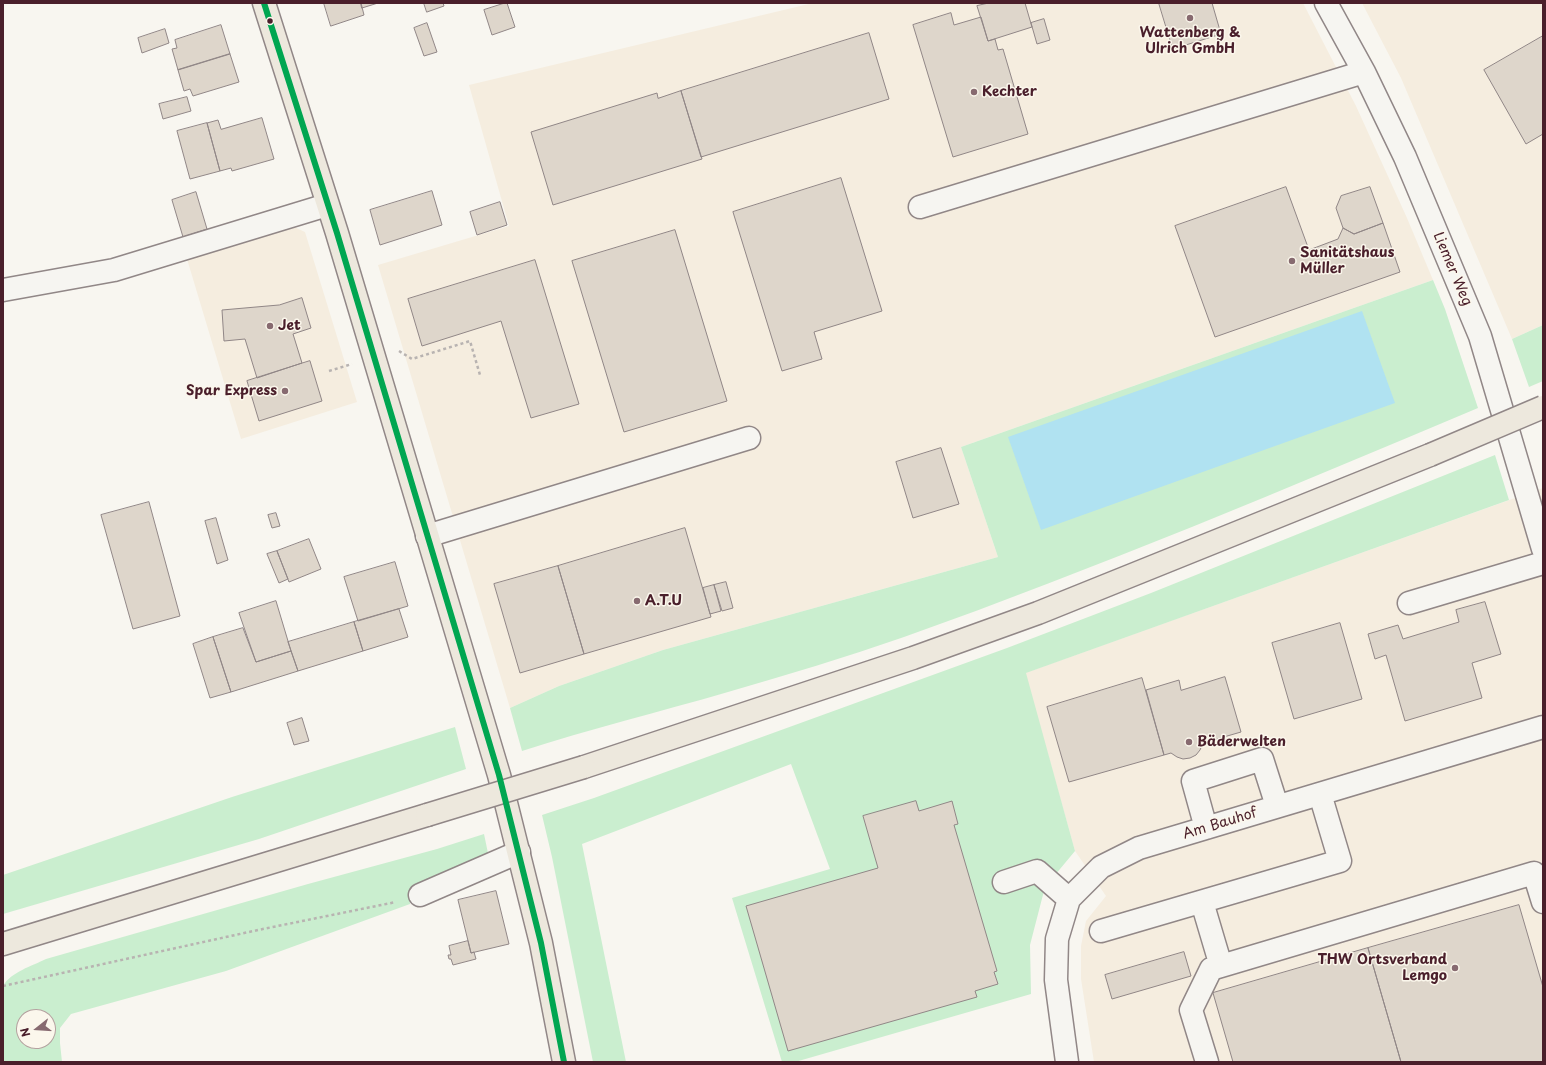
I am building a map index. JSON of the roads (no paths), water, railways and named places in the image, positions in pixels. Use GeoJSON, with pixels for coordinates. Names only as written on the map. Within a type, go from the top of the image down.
{"type":"FeatureCollection","features":[{"type":"Feature","properties":{"kind":"main road"},"geometry":{"type":"LineString","coordinates":[[264,3],[328,205],[499,775],[545,960],[564,1062]]}},
{"type":"Feature","properties":{"kind":"main road"},"geometry":{"type":"LineString","coordinates":[[3,953],[12,941],[584,767],[890,666],[1031,615],[1430,455],[1543,407]]}},
{"type":"Feature","properties":{"kind":"street","name":"Liemer Weg"},"geometry":{"type":"LineString","coordinates":[[1326,3],[1364,72],[1405,157],[1480,336],[1543,550]]}},
{"type":"Feature","properties":{"kind":"street"},"geometry":{"type":"LineString","coordinates":[[920,207],[1364,72]]}},
{"type":"Feature","properties":{"kind":"street"},"geometry":{"type":"LineString","coordinates":[[3,290],[114,270],[328,205]]}},
{"type":"Feature","properties":{"kind":"street"},"geometry":{"type":"LineString","coordinates":[[427,536],[748,438]]}},
{"type":"Feature","properties":{"kind":"street"},"geometry":{"type":"LineString","coordinates":[[1409,603],[1543,562]]}},
{"type":"Feature","properties":{"kind":"street","name":"Am Bauhof"},"geometry":{"type":"LineString","coordinates":[[1067,1062],[1056,980],[1057,939],[1069,899],[1101,867],[1139,848],[1543,727]]}},
{"type":"Feature","properties":{"kind":"street"},"geometry":{"type":"LineString","coordinates":[[1206,828],[1192,781],[1262,759],[1278,806]]}},
{"type":"Feature","properties":{"kind":"street"},"geometry":{"type":"LineString","coordinates":[[1101,931],[1340,861],[1320,794]]}},
{"type":"Feature","properties":{"kind":"street"},"geometry":{"type":"LineString","coordinates":[[420,895],[519,852]]}},
{"type":"Feature","properties":{"kind":"street"},"geometry":{"type":"LineString","coordinates":[[1004,882],[1037,871],[1069,899]]}},
{"type":"Feature","properties":{"kind":"street"},"geometry":{"type":"LineString","coordinates":[[1207,1062],[1191,1010],[1211,969],[1534,873],[1543,902]]}},
{"type":"Feature","properties":{"kind":"street"},"geometry":{"type":"LineString","coordinates":[[1202,902],[1221,966]]}},
{"type":"Feature","properties":{"kind":"water"},"geometry":{"type":"Polygon","coordinates":[[[1362,311],[1395,403],[1041,530],[1008,437],[1362,311]]]}},
{"type":"Feature","properties":{"kind":"place","name":"Wattenberg & Ulrich GmbH"},"geometry":{"type":"Point","coordinates":[1190,18]}},
{"type":"Feature","properties":{"kind":"place","name":"Kechter"},"geometry":{"type":"Point","coordinates":[974,92]}},
{"type":"Feature","properties":{"kind":"place","name":"Sanitätshaus Müller"},"geometry":{"type":"Point","coordinates":[1292,261]}},
{"type":"Feature","properties":{"kind":"place","name":"Jet"},"geometry":{"type":"Point","coordinates":[270,326]}},
{"type":"Feature","properties":{"kind":"place","name":"Spar Express"},"geometry":{"type":"Point","coordinates":[285,391]}},
{"type":"Feature","properties":{"kind":"place","name":"A.T.U"},"geometry":{"type":"Point","coordinates":[637,601]}},
{"type":"Feature","properties":{"kind":"place","name":"Bäderwelten"},"geometry":{"type":"Point","coordinates":[1189,742]}},
{"type":"Feature","properties":{"kind":"place","name":"THW Ortsverband Lemgo"},"geometry":{"type":"Point","coordinates":[1455,968]}}]}
